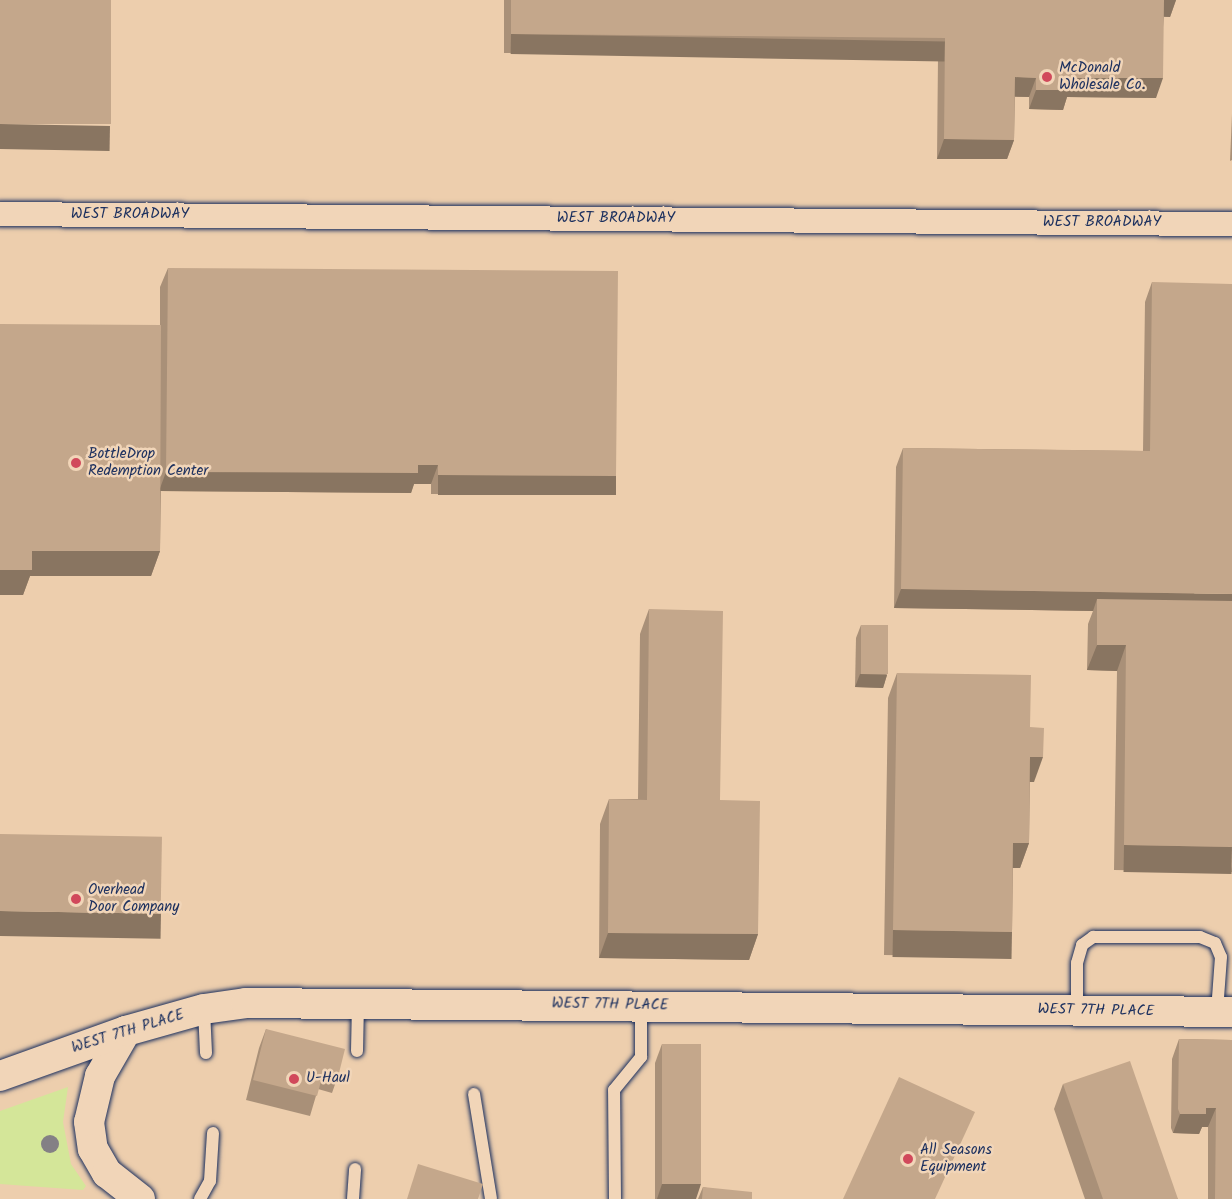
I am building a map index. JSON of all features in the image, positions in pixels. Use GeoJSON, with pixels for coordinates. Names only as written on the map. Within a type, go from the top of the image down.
{"type":"FeatureCollection","features":[{"type":"Feature","properties":{"kind":"street","name":"WEST BROADWAY"},"geometry":{"type":"LineString","coordinates":[[0,214],[1232,224]]}},
{"type":"Feature","properties":{"kind":"street","name":"WEST 7TH PLACE"},"geometry":{"type":"LineString","coordinates":[[0,1076],[126,1031],[204,1010],[279,1001],[1225,1012]]}},
{"type":"Feature","properties":{"kind":"street"},"geometry":{"type":"LineString","coordinates":[[126,1031],[100,1076],[89,1122],[93,1149],[107,1173],[140,1199]]}},
{"type":"Feature","properties":{"kind":"lane"},"geometry":{"type":"LineString","coordinates":[[1077,1010],[1077,963],[1082,945],[1093,937],[1200,937],[1215,943],[1221,957],[1225,1012]]}},
{"type":"Feature","properties":{"kind":"lane"},"geometry":{"type":"LineString","coordinates":[[357,1051],[358,1002]]}},
{"type":"Feature","properties":{"kind":"lane"},"geometry":{"type":"LineString","coordinates":[[615,1199],[614,1090],[641,1058],[641,1005]]}},
{"type":"Feature","properties":{"kind":"lane"},"geometry":{"type":"LineString","coordinates":[[204,1010],[206,1053]]}},
{"type":"Feature","properties":{"kind":"lane"},"geometry":{"type":"LineString","coordinates":[[474,1094],[491,1199]]}},
{"type":"Feature","properties":{"kind":"lane"},"geometry":{"type":"LineString","coordinates":[[200,1199],[210,1181],[213,1133]]}},
{"type":"Feature","properties":{"kind":"lane"},"geometry":{"type":"LineString","coordinates":[[353,1199],[355,1169]]}},
{"type":"Feature","properties":{"kind":"green space"},"geometry":{"type":"Polygon","coordinates":[[[68,1087],[63,1122],[71,1164],[86,1186],[83,1190],[0,1184],[0,1111],[68,1087]]]}},
{"type":"Feature","properties":{"kind":"building"},"geometry":{"type":"Polygon","coordinates":[[[0,0],[111,0],[111,124],[0,124],[0,0]]]}},
{"type":"Feature","properties":{"kind":"building","name":"McDonald Wholesale Co."},"geometry":{"type":"Polygon","coordinates":[[[511,0],[1164,0],[1163,78],[1070,78],[1070,90],[1036,90],[1036,78],[1015,77],[1014,140],[944,139],[945,38],[511,34],[511,0]]]}},
{"type":"Feature","properties":{"kind":"building"},"geometry":{"type":"Polygon","coordinates":[[[168,268],[618,271],[616,476],[438,475],[438,465],[418,465],[418,473],[166,472],[168,268]]]}},
{"type":"Feature","properties":{"kind":"building"},"geometry":{"type":"Polygon","coordinates":[[[1152,282],[1232,284],[1232,594],[901,589],[903,448],[1150,451],[1152,282]]]}},
{"type":"Feature","properties":{"kind":"building","name":"BottleDrop Redemption Center"},"geometry":{"type":"Polygon","coordinates":[[[0,324],[161,325],[160,551],[32,551],[32,570],[0,570],[0,324]]]}},
{"type":"Feature","properties":{"kind":"building"},"geometry":{"type":"Polygon","coordinates":[[[1097,599],[1232,601],[1232,847],[1124,845],[1126,645],[1097,645],[1097,599]]]}},
{"type":"Feature","properties":{"kind":"building"},"geometry":{"type":"Polygon","coordinates":[[[649,609],[723,611],[720,800],[760,801],[758,934],[608,933],[609,799],[647,800],[649,609]]]}},
{"type":"Feature","properties":{"kind":"building"},"geometry":{"type":"Polygon","coordinates":[[[861,625],[888,625],[888,674],[861,674],[861,625]]]}},
{"type":"Feature","properties":{"kind":"building"},"geometry":{"type":"Polygon","coordinates":[[[897,673],[1031,675],[1030,727],[1044,728],[1043,757],[1030,757],[1029,843],[1013,843],[1012,932],[893,930],[897,673]]]}},
{"type":"Feature","properties":{"kind":"building","name":"Overhead Door Company"},"geometry":{"type":"Polygon","coordinates":[[[0,834],[162,837],[161,914],[0,911],[0,834]]]}},
{"type":"Feature","properties":{"kind":"building"},"geometry":{"type":"Polygon","coordinates":[[[266,1029],[345,1049],[339,1073],[324,1070],[317,1096],[253,1080],[266,1029]]]}},
{"type":"Feature","properties":{"kind":"building"},"geometry":{"type":"Polygon","coordinates":[[[1179,1039],[1232,1040],[1232,1199],[1215,1199],[1216,1108],[1206,1108],[1206,1114],[1180,1114],[1178,1109],[1179,1039]]]}},
{"type":"Feature","properties":{"kind":"building"},"geometry":{"type":"Polygon","coordinates":[[[662,1044],[701,1044],[701,1184],[662,1184],[662,1044]]]}},
{"type":"Feature","properties":{"kind":"building"},"geometry":{"type":"Polygon","coordinates":[[[1130,1061],[1178,1199],[1103,1199],[1063,1084],[1130,1061]]]}},
{"type":"Feature","properties":{"kind":"building","name":"All Seasons Equipment"},"geometry":{"type":"Polygon","coordinates":[[[899,1077],[975,1112],[935,1199],[843,1199],[899,1077]]]}},
{"type":"Feature","properties":{"kind":"building"},"geometry":{"type":"Polygon","coordinates":[[[418,1164],[483,1184],[478,1199],[407,1199],[418,1164]]]}},
{"type":"Feature","properties":{"kind":"building"},"geometry":{"type":"Polygon","coordinates":[[[703,1187],[752,1192],[752,1199],[702,1199],[703,1187]]]}},
{"type":"Feature","properties":{"kind":"place","name":"McDonald Wholesale Co."},"geometry":{"type":"Point","coordinates":[1047,77]}},
{"type":"Feature","properties":{"kind":"place","name":"BottleDrop Redemption Center"},"geometry":{"type":"Point","coordinates":[76,463]}},
{"type":"Feature","properties":{"kind":"place","name":"Overhead Door Company"},"geometry":{"type":"Point","coordinates":[76,899]}},
{"type":"Feature","properties":{"kind":"place","name":"U-Haul"},"geometry":{"type":"Point","coordinates":[294,1079]}},
{"type":"Feature","properties":{"kind":"place","name":"All Seasons Equipment"},"geometry":{"type":"Point","coordinates":[908,1159]}}]}
